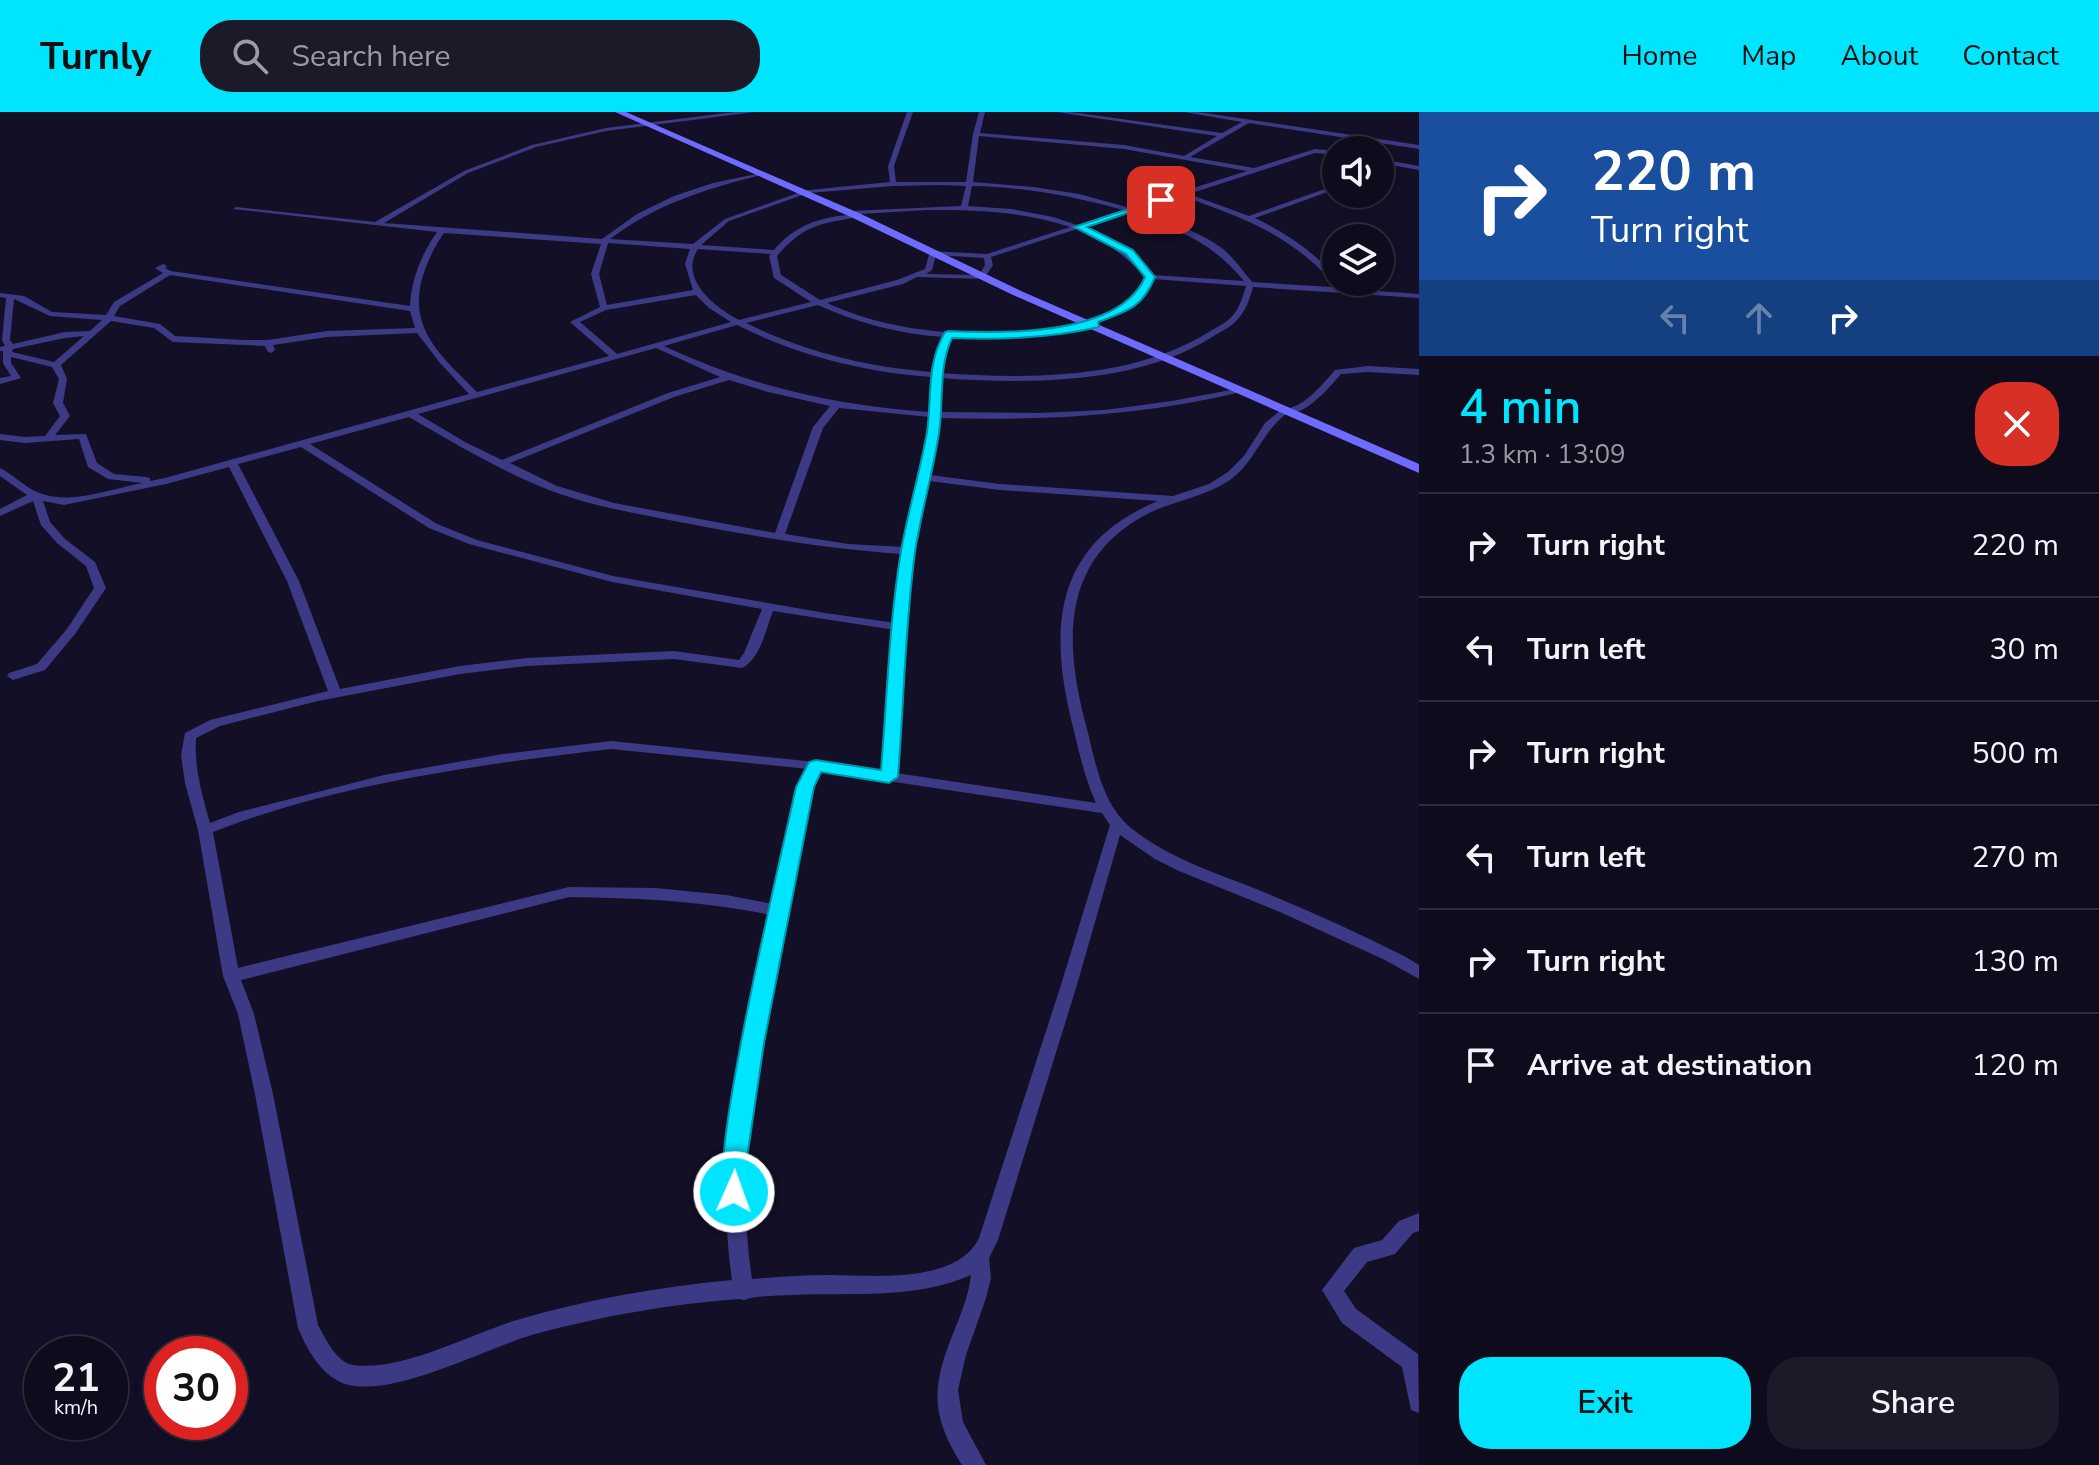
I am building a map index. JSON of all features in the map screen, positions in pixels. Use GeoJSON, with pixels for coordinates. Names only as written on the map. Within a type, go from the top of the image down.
{"type":"FeatureCollection","features":[{"type":"Feature","properties":{"kind":"street"},"geometry":{"type":"LineString","coordinates":[[619,112],[854,215],[981,277],[1092,323],[1419,469]]}},
{"type":"Feature","properties":{"kind":"street"},"geometry":{"type":"LineString","coordinates":[[708,112],[716,116]]}},
{"type":"Feature","properties":{"kind":"street"},"geometry":{"type":"LineString","coordinates":[[376,224],[467,172],[566,139],[752,112]]}},
{"type":"Feature","properties":{"kind":"street"},"geometry":{"type":"LineString","coordinates":[[893,183],[891,166],[910,112]]}},
{"type":"Feature","properties":{"kind":"street"},"geometry":{"type":"LineString","coordinates":[[964,207],[972,183],[976,134],[982,112]]}},
{"type":"Feature","properties":{"kind":"street"},"geometry":{"type":"LineString","coordinates":[[1059,112],[1221,135]]}},
{"type":"Feature","properties":{"kind":"street"},"geometry":{"type":"LineString","coordinates":[[1187,112],[1419,147]]}},
{"type":"Feature","properties":{"kind":"street"},"geometry":{"type":"LineString","coordinates":[[1187,156],[1248,120]]}},
{"type":"Feature","properties":{"kind":"street"},"geometry":{"type":"LineString","coordinates":[[976,134],[1100,144],[1187,156],[1254,170]]}},
{"type":"Feature","properties":{"kind":"street"},"geometry":{"type":"LineString","coordinates":[[933,253],[987,256],[1315,151],[1322,152]]}},
{"type":"Feature","properties":{"kind":"street"},"geometry":{"type":"LineString","coordinates":[[1394,164],[1419,168]]}},
{"type":"Feature","properties":{"kind":"street"},"geometry":{"type":"LineString","coordinates":[[1394,167],[1400,165]]}},
{"type":"Feature","properties":{"kind":"street"},"geometry":{"type":"LineString","coordinates":[[604,308],[595,274],[604,242],[623,225],[667,199],[691,190],[759,174]]}},
{"type":"Feature","properties":{"kind":"street"},"geometry":{"type":"LineString","coordinates":[[893,183],[972,183],[1055,193],[1133,209],[1211,245],[1250,284],[1234,319],[1211,338],[1170,358],[1051,377],[937,375],[876,369],[759,336],[698,292],[692,282],[689,255],[727,220],[803,193],[893,183]]}},
{"type":"Feature","properties":{"kind":"street"},"geometry":{"type":"LineString","coordinates":[[1249,218],[1322,192]]}},
{"type":"Feature","properties":{"kind":"street"},"geometry":{"type":"LineString","coordinates":[[1184,194],[1288,235],[1322,267]]}},
{"type":"Feature","properties":{"kind":"street"},"geometry":{"type":"LineString","coordinates":[[1150,277],[1143,294],[1127,308],[1092,323],[1011,334],[948,334],[869,323],[815,303],[777,276],[773,264],[776,252],[795,231],[837,217],[964,207],[1036,217],[1079,227],[1130,252],[1150,277],[1322,288]]}},
{"type":"Feature","properties":{"kind":"street"},"geometry":{"type":"LineString","coordinates":[[236,209],[442,230],[776,252]]}},
{"type":"Feature","properties":{"kind":"street"},"geometry":{"type":"LineString","coordinates":[[442,230],[418,275],[415,319],[420,330],[475,395]]}},
{"type":"Feature","properties":{"kind":"street"},"geometry":{"type":"LineString","coordinates":[[920,276],[928,270],[933,253]]}},
{"type":"Feature","properties":{"kind":"street"},"geometry":{"type":"LineString","coordinates":[[981,277],[989,265],[987,256]]}},
{"type":"Feature","properties":{"kind":"street"},"geometry":{"type":"LineString","coordinates":[[56,365],[109,318],[117,304],[166,269],[415,309]]}},
{"type":"Feature","properties":{"kind":"street"},"geometry":{"type":"LineString","coordinates":[[0,471],[12,484],[36,495],[64,502],[166,481],[737,323],[920,276],[981,277]]}},
{"type":"Feature","properties":{"kind":"street"},"geometry":{"type":"LineString","coordinates":[[616,357],[574,322],[604,308],[698,292]]}},
{"type":"Feature","properties":{"kind":"street"},"geometry":{"type":"LineString","coordinates":[[1394,294],[1419,296]]}},
{"type":"Feature","properties":{"kind":"street"},"geometry":{"type":"LineString","coordinates":[[0,381],[17,378],[7,363],[5,296],[21,298],[50,314],[109,318],[157,326],[173,339],[196,337],[270,346],[327,334],[420,330]]}},
{"type":"Feature","properties":{"kind":"street"},"geometry":{"type":"LineString","coordinates":[[6,350],[65,335],[89,333]]}},
{"type":"Feature","properties":{"kind":"street"},"geometry":{"type":"LineString","coordinates":[[889,777],[908,551],[926,478],[935,416],[936,365],[948,334]]}},
{"type":"Feature","properties":{"kind":"street"},"geometry":{"type":"LineString","coordinates":[[658,346],[729,377],[788,397],[835,406],[935,416],[1027,418],[1102,415],[1170,406],[1238,390]]}},
{"type":"Feature","properties":{"kind":"street"},"geometry":{"type":"LineString","coordinates":[[6,350],[56,365],[63,379],[58,403],[65,416],[47,439]]}},
{"type":"Feature","properties":{"kind":"street"},"geometry":{"type":"LineString","coordinates":[[1419,372],[1368,369],[1338,372],[1319,394],[1263,428],[1256,448],[1233,474],[1196,494],[1175,499],[1117,527],[1097,546],[1074,586],[1065,646],[1066,672],[1078,725],[1095,783],[1106,809],[1117,824],[1164,857],[1284,908],[1419,973]]}},
{"type":"Feature","properties":{"kind":"street"},"geometry":{"type":"LineString","coordinates":[[502,463],[601,427],[656,400],[729,377]]}},
{"type":"Feature","properties":{"kind":"street"},"geometry":{"type":"LineString","coordinates":[[779,536],[818,427],[835,406]]}},
{"type":"Feature","properties":{"kind":"street"},"geometry":{"type":"LineString","coordinates":[[410,413],[435,429],[553,488],[612,506],[848,547],[908,551]]}},
{"type":"Feature","properties":{"kind":"street"},"geometry":{"type":"LineString","coordinates":[[0,437],[47,439],[83,436],[92,465],[112,477],[166,481]]}},
{"type":"Feature","properties":{"kind":"street"},"geometry":{"type":"LineString","coordinates":[[302,443],[433,526],[455,536],[612,579],[902,627]]}},
{"type":"Feature","properties":{"kind":"street"},"geometry":{"type":"LineString","coordinates":[[232,462],[293,581],[335,693]]}},
{"type":"Feature","properties":{"kind":"street"},"geometry":{"type":"LineString","coordinates":[[926,478],[1000,487],[1175,499]]}},
{"type":"Feature","properties":{"kind":"street"},"geometry":{"type":"LineString","coordinates":[[0,513],[36,495]]}},
{"type":"Feature","properties":{"kind":"street"},"geometry":{"type":"LineString","coordinates":[[13,676],[41,667],[71,631],[87,602],[100,588],[91,564],[61,541],[45,523],[36,495]]}},
{"type":"Feature","properties":{"kind":"street"},"geometry":{"type":"LineString","coordinates":[[769,606],[750,654],[742,664],[674,655],[579,658],[460,670],[335,693],[215,723],[199,728],[190,736],[192,783],[205,830],[231,976],[246,1014],[264,1094],[308,1328],[327,1360],[338,1370],[351,1375],[389,1373],[516,1330],[675,1296],[809,1285],[907,1285],[944,1276],[979,1257],[988,1240],[1020,1131],[1052,1039],[1092,895],[1117,824]]}},
{"type":"Feature","properties":{"kind":"street"},"geometry":{"type":"LineString","coordinates":[[205,830],[244,815],[384,779],[503,758],[611,745],[816,766],[1106,809]]}},
{"type":"Feature","properties":{"kind":"street"},"geometry":{"type":"LineString","coordinates":[[744,1291],[735,1246],[734,1165],[779,911],[805,787],[816,766]]}},
{"type":"Feature","properties":{"kind":"street"},"geometry":{"type":"LineString","coordinates":[[231,976],[569,892],[655,893],[726,900],[779,911]]}},
{"type":"Feature","properties":{"kind":"street"},"geometry":{"type":"LineString","coordinates":[[1419,1222],[1406,1227],[1388,1248],[1361,1254],[1332,1290],[1349,1316],[1411,1361],[1419,1402]]}},
{"type":"Feature","properties":{"kind":"street"},"geometry":{"type":"LineString","coordinates":[[975,1465],[950,1424],[946,1393],[948,1373],[978,1296],[982,1268],[979,1257]]}},
{"type":"Feature","properties":{"kind":"route"},"geometry":{"type":"LineString","coordinates":[[734,1192],[734,1165],[753,1043],[805,787],[816,766],[889,777],[908,551],[913,541],[926,478],[935,416],[936,365],[948,334],[979,336],[1071,329],[1095,324],[1089,322],[1127,308],[1143,294],[1150,277],[1130,252],[1079,227],[1161,200]]}}]}
